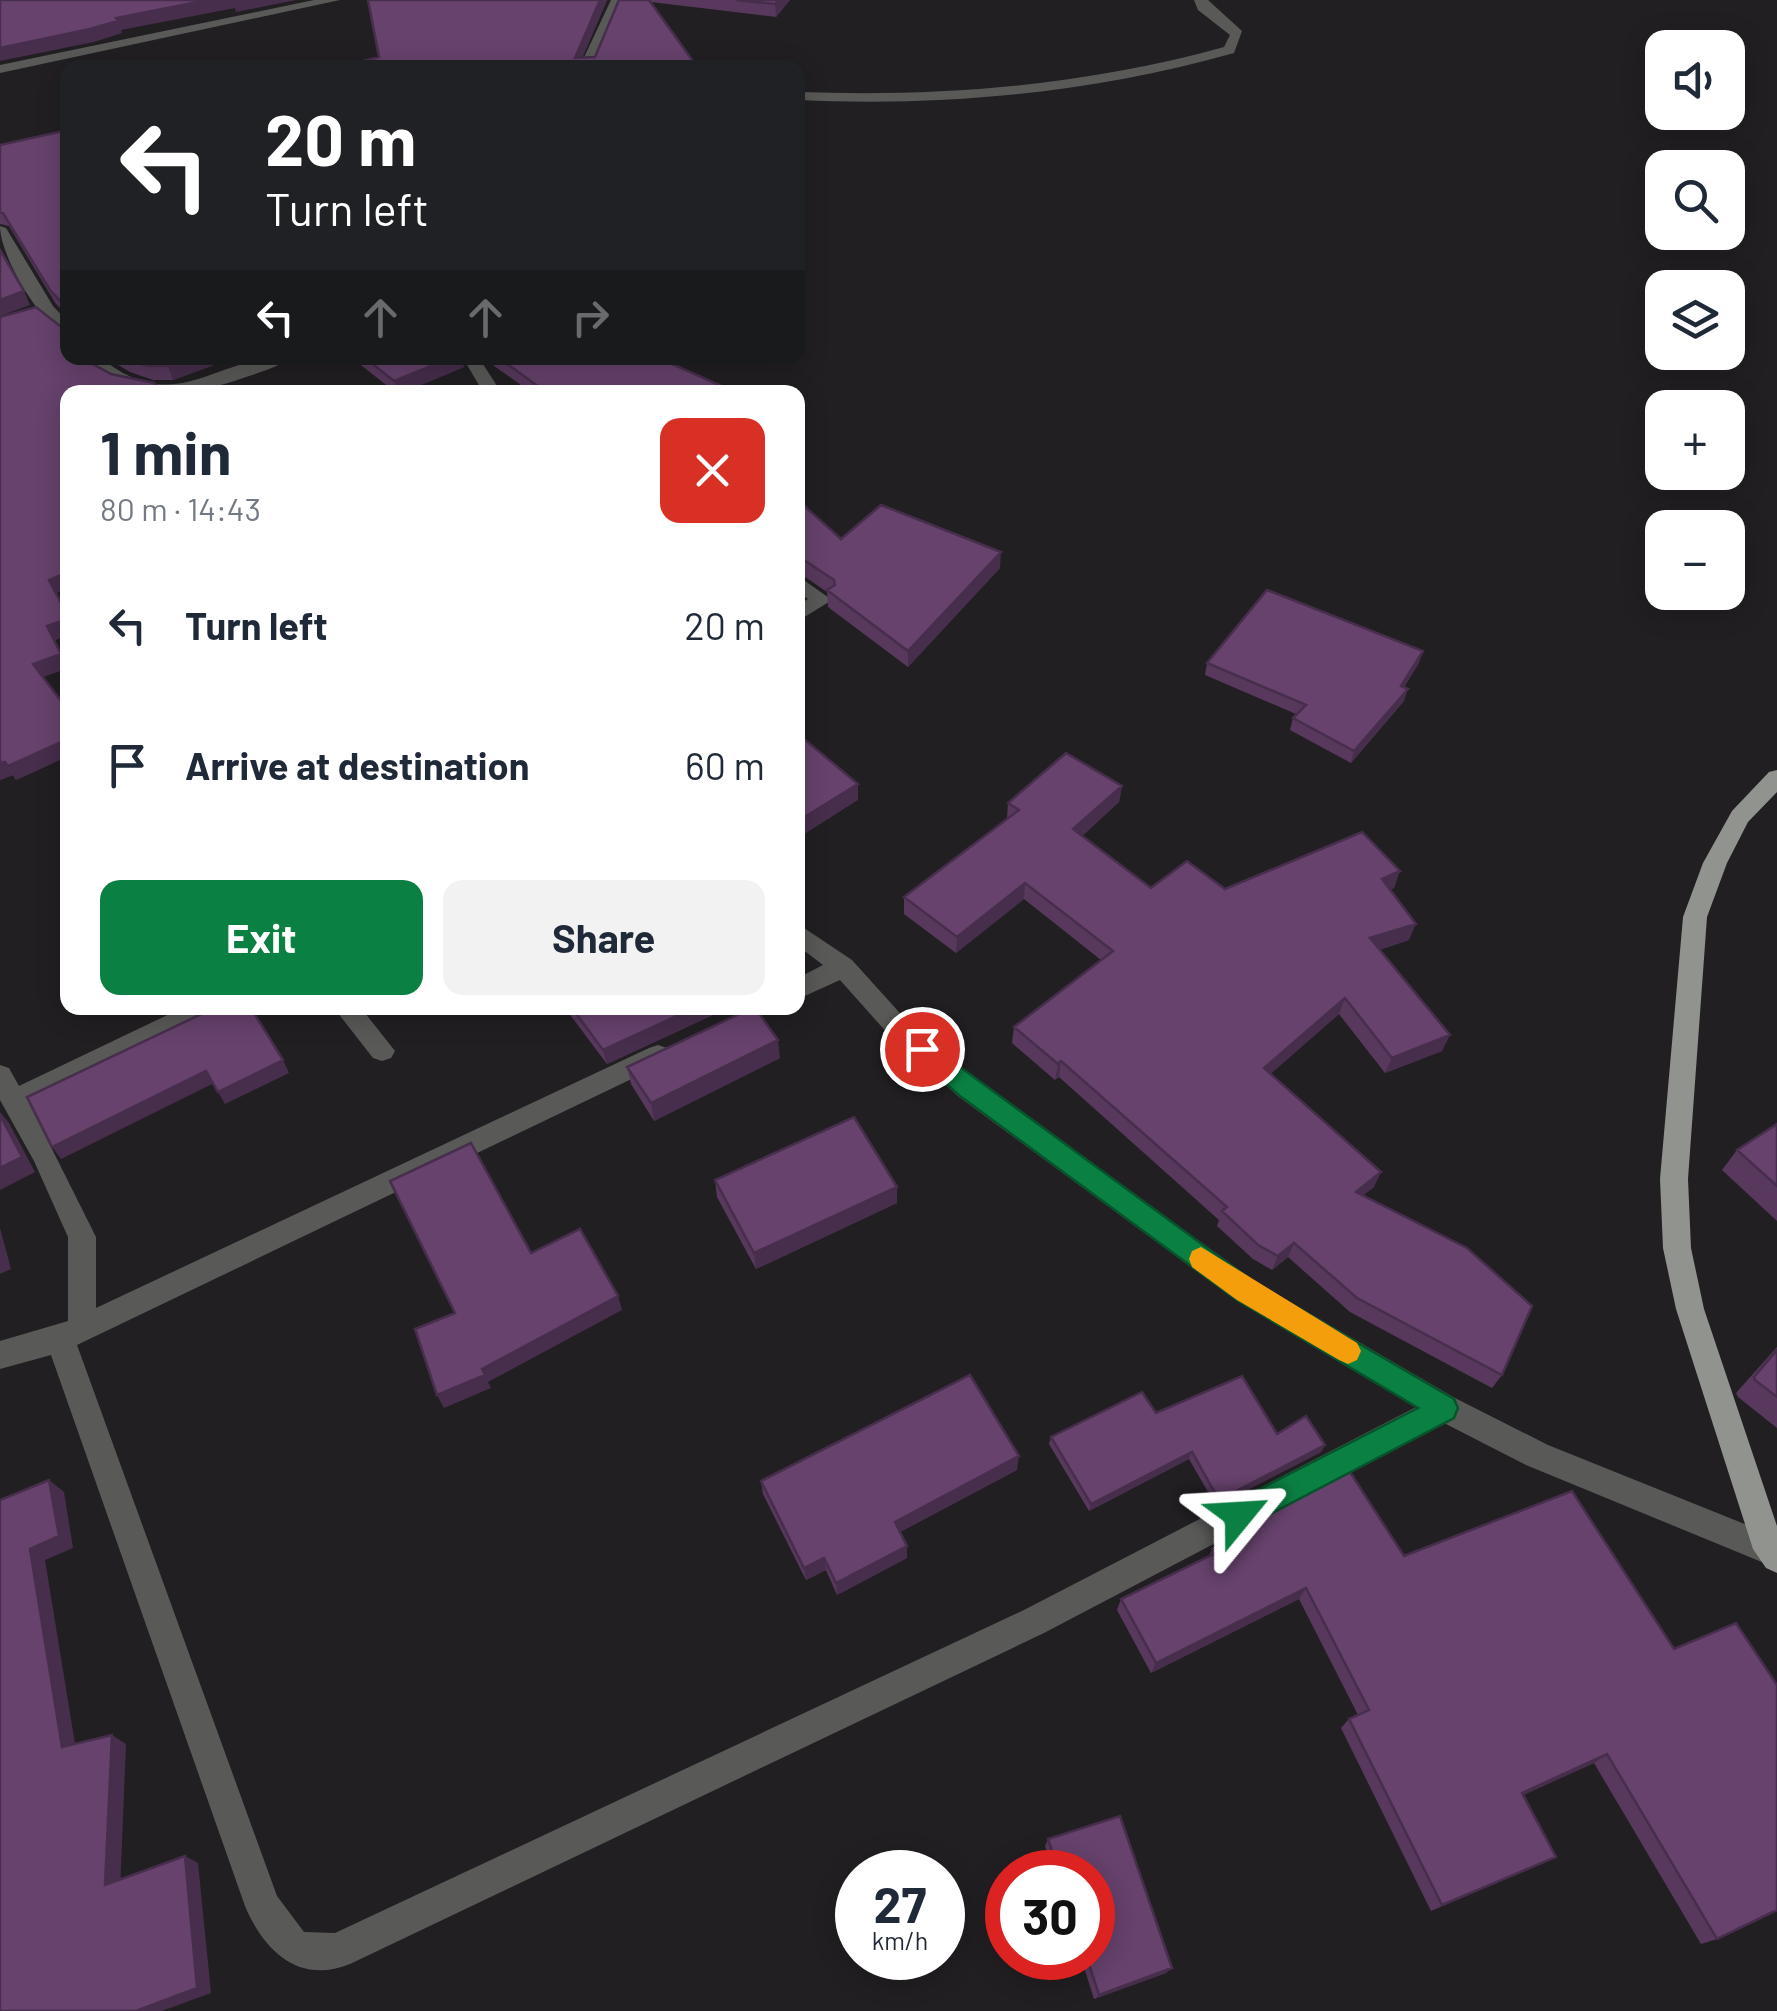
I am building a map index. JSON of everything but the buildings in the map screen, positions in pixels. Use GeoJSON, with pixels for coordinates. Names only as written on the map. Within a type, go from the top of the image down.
{"type":"FeatureCollection","features":[{"type":"Feature","properties":{"kind":"main road"},"geometry":{"type":"LineString","coordinates":[[1773,1553],[1690,1309],[1677,1248],[1674,1179],[1696,918],[1715,863],[1740,817],[1777,778]]}},
{"type":"Feature","properties":{"kind":"street"},"geometry":{"type":"LineString","coordinates":[[0,69],[332,0]]}},
{"type":"Feature","properties":{"kind":"street"},"geometry":{"type":"LineString","coordinates":[[590,60],[618,0]]}},
{"type":"Feature","properties":{"kind":"street"},"geometry":{"type":"LineString","coordinates":[[805,96],[877,100],[990,93],[1141,73],[1229,50],[1237,34],[1201,0]]}},
{"type":"Feature","properties":{"kind":"street"},"geometry":{"type":"LineString","coordinates":[[0,231],[38,312],[60,327]]}},
{"type":"Feature","properties":{"kind":"street"},"geometry":{"type":"LineString","coordinates":[[98,365],[134,385]]}},
{"type":"Feature","properties":{"kind":"street"},"geometry":{"type":"LineString","coordinates":[[204,385],[262,365]]}},
{"type":"Feature","properties":{"kind":"street"},"geometry":{"type":"LineString","coordinates":[[805,587],[822,600],[805,610]]}},
{"type":"Feature","properties":{"kind":"street"},"geometry":{"type":"LineString","coordinates":[[805,939],[844,967],[898,1028],[984,1101],[1246,1291],[1444,1408],[1537,1455],[1773,1553]]}},
{"type":"Feature","properties":{"kind":"street"},"geometry":{"type":"LineString","coordinates":[[805,985],[844,967]]}},
{"type":"Feature","properties":{"kind":"street"},"geometry":{"type":"LineString","coordinates":[[188,1015],[7,1088],[82,1237],[71,1334],[263,1906],[283,1940],[305,1954],[337,1952],[1033,1622],[1444,1408]]}},
{"type":"Feature","properties":{"kind":"street"},"geometry":{"type":"LineString","coordinates":[[353,1015],[382,1051]]}},
{"type":"Feature","properties":{"kind":"street"},"geometry":{"type":"LineString","coordinates":[[0,1355],[71,1334],[686,1041]]}},
{"type":"Feature","properties":{"kind":"slow traffic"},"geometry":{"type":"LineString","coordinates":[[1201,1259],[1246,1291],[1348,1351]]}},
{"type":"Feature","properties":{"kind":"route"},"geometry":{"type":"LineString","coordinates":[[922,1049],[968,1090],[1246,1291],[1444,1408],[1239,1515]]}}]}
